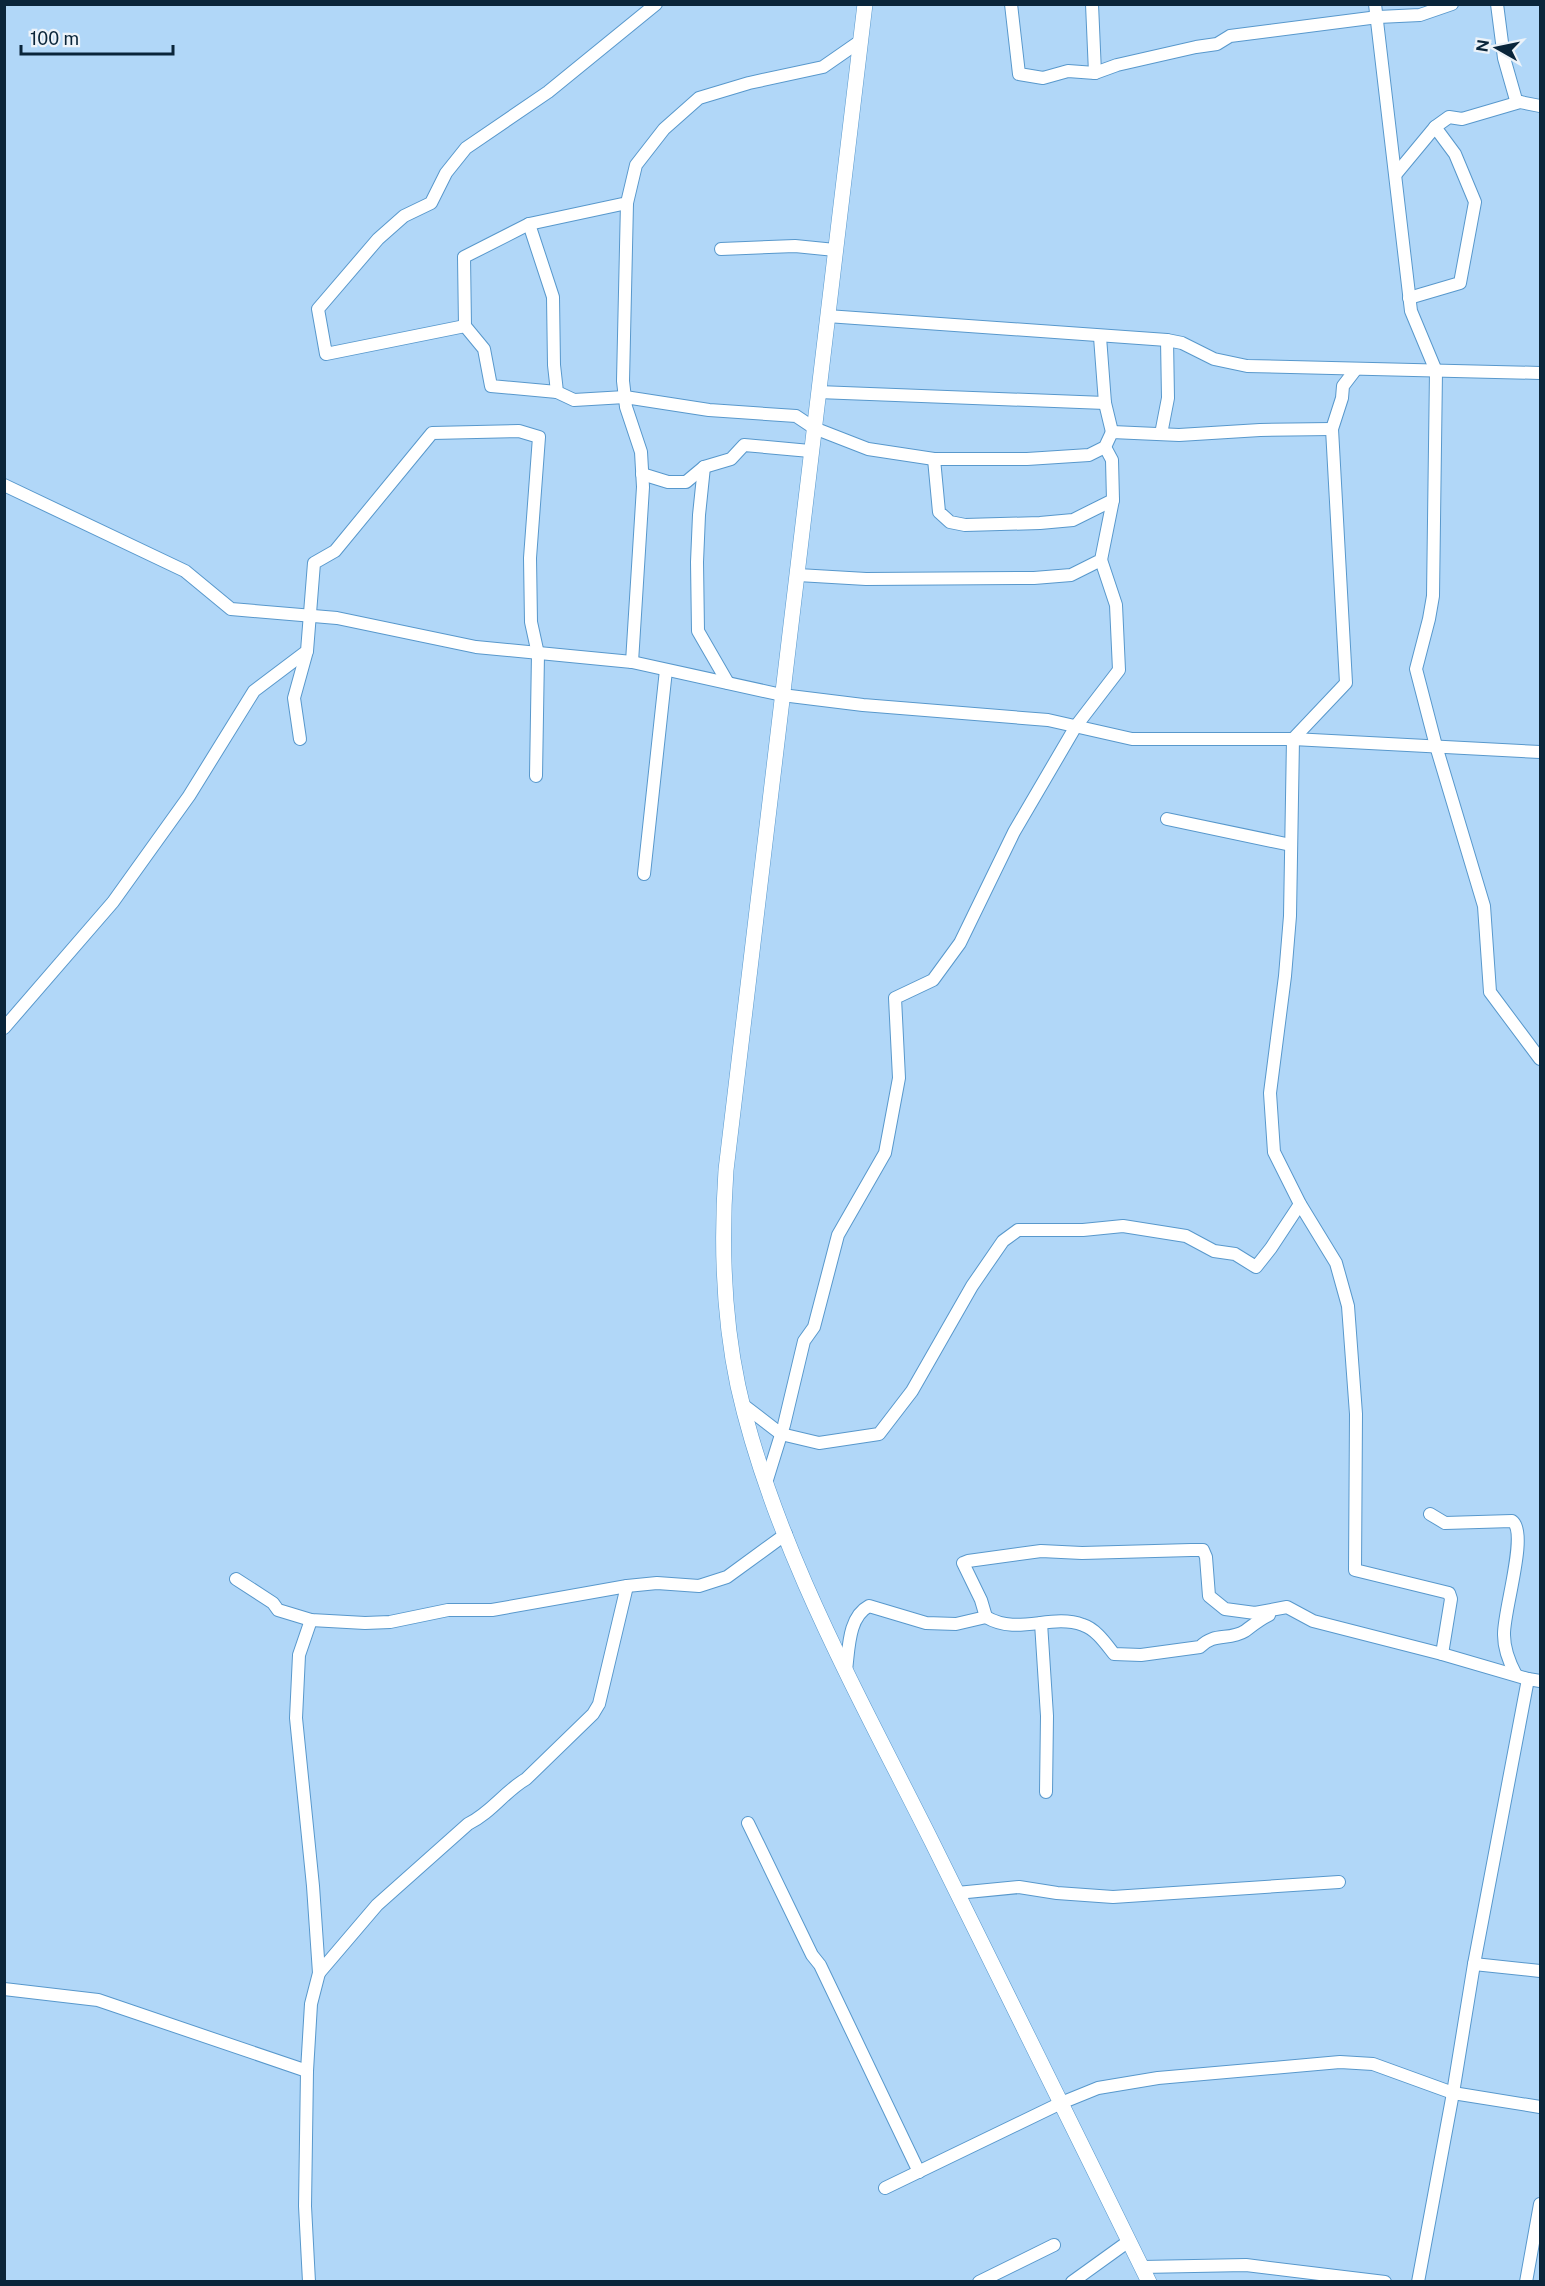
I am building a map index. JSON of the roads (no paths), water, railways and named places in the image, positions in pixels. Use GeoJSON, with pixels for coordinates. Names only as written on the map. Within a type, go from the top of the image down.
{"type":"FeatureCollection","features":[{"type":"Feature","properties":{"kind":"street"},"geometry":{"type":"LineString","coordinates":[[465,327],[326,354],[318,309],[378,239],[404,216],[431,203],[446,173],[466,148],[548,92],[656,4]]}},
{"type":"Feature","properties":{"kind":"street"},"geometry":{"type":"LineString","coordinates":[[864,4],[726,1170],[723,1223],[728,1329],[742,1404],[766,1483],[815,1606],[1149,2282]]}},
{"type":"Feature","properties":{"kind":"street"},"geometry":{"type":"LineString","coordinates":[[1011,4],[1019,74],[1043,78],[1068,71],[1095,73],[1117,65],[1216,44],[1230,36],[1378,17],[1420,15],[1452,4]]}},
{"type":"Feature","properties":{"kind":"street"},"geometry":{"type":"LineString","coordinates":[[1092,4],[1095,73]]}},
{"type":"Feature","properties":{"kind":"street"},"geometry":{"type":"LineString","coordinates":[[1375,4],[1411,311],[1436,371],[1432,596],[1429,619],[1416,669],[1436,746],[1484,906],[1490,992],[1540,1059]]}},
{"type":"Feature","properties":{"kind":"street"},"geometry":{"type":"LineString","coordinates":[[1497,4],[1509,82],[1516,100],[1540,106]]}},
{"type":"Feature","properties":{"kind":"street"},"geometry":{"type":"LineString","coordinates":[[632,662],[642,474],[640,452],[622,381],[627,203],[636,165],[664,129],[699,98],[749,83],[823,67],[859,42]]}},
{"type":"Feature","properties":{"kind":"street"},"geometry":{"type":"LineString","coordinates":[[1396,174],[1436,127],[1449,117],[1462,119],[1520,102]]}},
{"type":"Feature","properties":{"kind":"street"},"geometry":{"type":"LineString","coordinates":[[1409,298],[1460,283],[1475,202],[1455,154],[1436,127]]}},
{"type":"Feature","properties":{"kind":"street"},"geometry":{"type":"LineString","coordinates":[[627,203],[529,224],[464,257],[465,327],[484,350],[491,386],[556,392],[574,400],[625,397],[709,410],[796,416],[814,428],[868,449],[934,459],[1089,455],[1105,447],[1112,432],[1105,403],[1100,337]]}},
{"type":"Feature","properties":{"kind":"street"},"geometry":{"type":"LineString","coordinates":[[529,224],[553,297],[556,392]]}},
{"type":"Feature","properties":{"kind":"street"},"geometry":{"type":"LineString","coordinates":[[722,249],[795,246],[835,250]]}},
{"type":"Feature","properties":{"kind":"street"},"geometry":{"type":"LineString","coordinates":[[827,316],[1167,340],[1182,343],[1214,359],[1247,366],[1540,374]]}},
{"type":"Feature","properties":{"kind":"street"},"geometry":{"type":"LineString","coordinates":[[1161,434],[1168,398],[1167,340]]}},
{"type":"Feature","properties":{"kind":"street"},"geometry":{"type":"LineString","coordinates":[[1356,369],[1343,386],[1342,398],[1332,429],[1346,683],[1293,739],[1290,916],[1270,1093],[1274,1152],[1300,1204],[1336,1263],[1348,1306],[1356,1414],[1355,1570],[1449,1593],[1451,1599],[1442,1654]]}},
{"type":"Feature","properties":{"kind":"street"},"geometry":{"type":"LineString","coordinates":[[818,392],[1105,403]]}},
{"type":"Feature","properties":{"kind":"street"},"geometry":{"type":"LineString","coordinates":[[1112,432],[1161,434],[1332,429]]}},
{"type":"Feature","properties":{"kind":"street"},"geometry":{"type":"LineString","coordinates":[[300,739],[294,698],[307,651],[314,563],[335,551],[432,433],[519,431],[539,437],[530,558],[531,622],[538,654],[536,776]]}},
{"type":"Feature","properties":{"kind":"street"},"geometry":{"type":"LineString","coordinates":[[642,474],[668,482],[686,482],[704,467],[731,459],[744,445],[810,451]]}},
{"type":"Feature","properties":{"kind":"street"},"geometry":{"type":"LineString","coordinates":[[766,1483],[781,1434],[804,1341],[813,1327],[838,1235],[885,1153],[899,1078],[895,998],[933,980],[960,943],[1014,832],[1076,726],[1119,670],[1116,605],[1101,560],[1113,500],[1112,460],[1105,447]]}},
{"type":"Feature","properties":{"kind":"street"},"geometry":{"type":"LineString","coordinates":[[934,459],[939,512],[950,522],[965,525],[1073,520],[1113,500]]}},
{"type":"Feature","properties":{"kind":"street"},"geometry":{"type":"LineString","coordinates":[[704,467],[697,562],[698,631],[728,683]]}},
{"type":"Feature","properties":{"kind":"street"},"geometry":{"type":"LineString","coordinates":[[4,485],[185,571],[231,609],[337,618],[476,647],[632,662],[782,695],[863,705],[1048,720],[1132,739],[1293,739],[1540,752]]}},
{"type":"Feature","properties":{"kind":"street"},"geometry":{"type":"LineString","coordinates":[[798,575],[866,579],[1034,578],[1071,575],[1101,560]]}},
{"type":"Feature","properties":{"kind":"street"},"geometry":{"type":"LineString","coordinates":[[4,1028],[113,902],[189,796],[254,691],[307,651]]}},
{"type":"Feature","properties":{"kind":"street"},"geometry":{"type":"LineString","coordinates":[[644,874],[666,670]]}},
{"type":"Feature","properties":{"kind":"street"},"geometry":{"type":"LineString","coordinates":[[1167,819],[1291,845]]}},
{"type":"Feature","properties":{"kind":"street"},"geometry":{"type":"LineString","coordinates":[[742,1404],[781,1434],[819,1443],[879,1434],[912,1391],[972,1286],[1003,1241],[1018,1230],[1083,1230],[1123,1226],[1186,1236],[1214,1251],[1235,1254],[1256,1267],[1300,1204]]}},
{"type":"Feature","properties":{"kind":"street"},"geometry":{"type":"LineString","coordinates":[[1430,1514],[1445,1523],[1512,1521],[1515,1523],[1518,1530],[1518,1550],[1506,1603],[1504,1636],[1507,1657],[1528,1678]]}},
{"type":"Feature","properties":{"kind":"street"},"geometry":{"type":"LineString","coordinates":[[236,1579],[273,1603],[278,1610],[311,1620],[390,1622],[448,1610],[492,1610],[627,1586],[657,1583],[699,1586],[726,1577],[786,1534]]}},
{"type":"Feature","properties":{"kind":"street"},"geometry":{"type":"LineString","coordinates":[[1287,1607],[1255,1622],[1244,1632],[1207,1640],[1200,1647],[1141,1655],[1114,1654],[1095,1633],[1084,1625],[1069,1622],[1026,1626],[997,1624],[986,1617],[981,1600],[963,1563],[1041,1551],[1082,1553],[1203,1550],[1206,1557],[1209,1596],[1225,1609],[1255,1613],[1287,1607],[1313,1621],[1528,1678]]}},
{"type":"Feature","properties":{"kind":"street"},"geometry":{"type":"LineString","coordinates":[[319,1973],[377,1905],[468,1824],[478,1820],[526,1779],[593,1713],[599,1704],[627,1586]]}},
{"type":"Feature","properties":{"kind":"street"},"geometry":{"type":"LineString","coordinates":[[846,1670],[851,1631],[861,1610],[869,1606],[926,1623],[956,1624],[986,1617]]}},
{"type":"Feature","properties":{"kind":"street"},"geometry":{"type":"LineString","coordinates":[[309,2282],[305,2206],[307,2071],[311,2004],[319,1973],[313,1886],[296,1718],[299,1655],[311,1620]]}},
{"type":"Feature","properties":{"kind":"street"},"geometry":{"type":"LineString","coordinates":[[1041,1623],[1047,1716],[1046,1792]]}},
{"type":"Feature","properties":{"kind":"street"},"geometry":{"type":"LineString","coordinates":[[1418,2282],[1474,1964],[1528,1678]]}},
{"type":"Feature","properties":{"kind":"street"},"geometry":{"type":"LineString","coordinates":[[748,1823],[812,1955],[820,1965],[919,2172]]}},
{"type":"Feature","properties":{"kind":"street"},"geometry":{"type":"LineString","coordinates":[[957,1893],[1019,1887],[1057,1893],[1113,1897],[1339,1882]]}},
{"type":"Feature","properties":{"kind":"street"},"geometry":{"type":"LineString","coordinates":[[1474,1964],[1540,1971]]}},
{"type":"Feature","properties":{"kind":"street"},"geometry":{"type":"LineString","coordinates":[[4,1989],[98,2000],[307,2071]]}},
{"type":"Feature","properties":{"kind":"street"},"geometry":{"type":"LineString","coordinates":[[885,2188],[1061,2103],[1098,2088],[1158,2078],[1340,2062],[1373,2064],[1453,2093],[1540,2107]]}},
{"type":"Feature","properties":{"kind":"street"},"geometry":{"type":"LineString","coordinates":[[1526,2282],[1540,2204]]}},
{"type":"Feature","properties":{"kind":"street"},"geometry":{"type":"LineString","coordinates":[[1072,2282],[1129,2241]]}},
{"type":"Feature","properties":{"kind":"street"},"geometry":{"type":"LineString","coordinates":[[979,2282],[1054,2245]]}},
{"type":"Feature","properties":{"kind":"street"},"geometry":{"type":"LineString","coordinates":[[1142,2267],[1246,2265],[1385,2282]]}}]}
